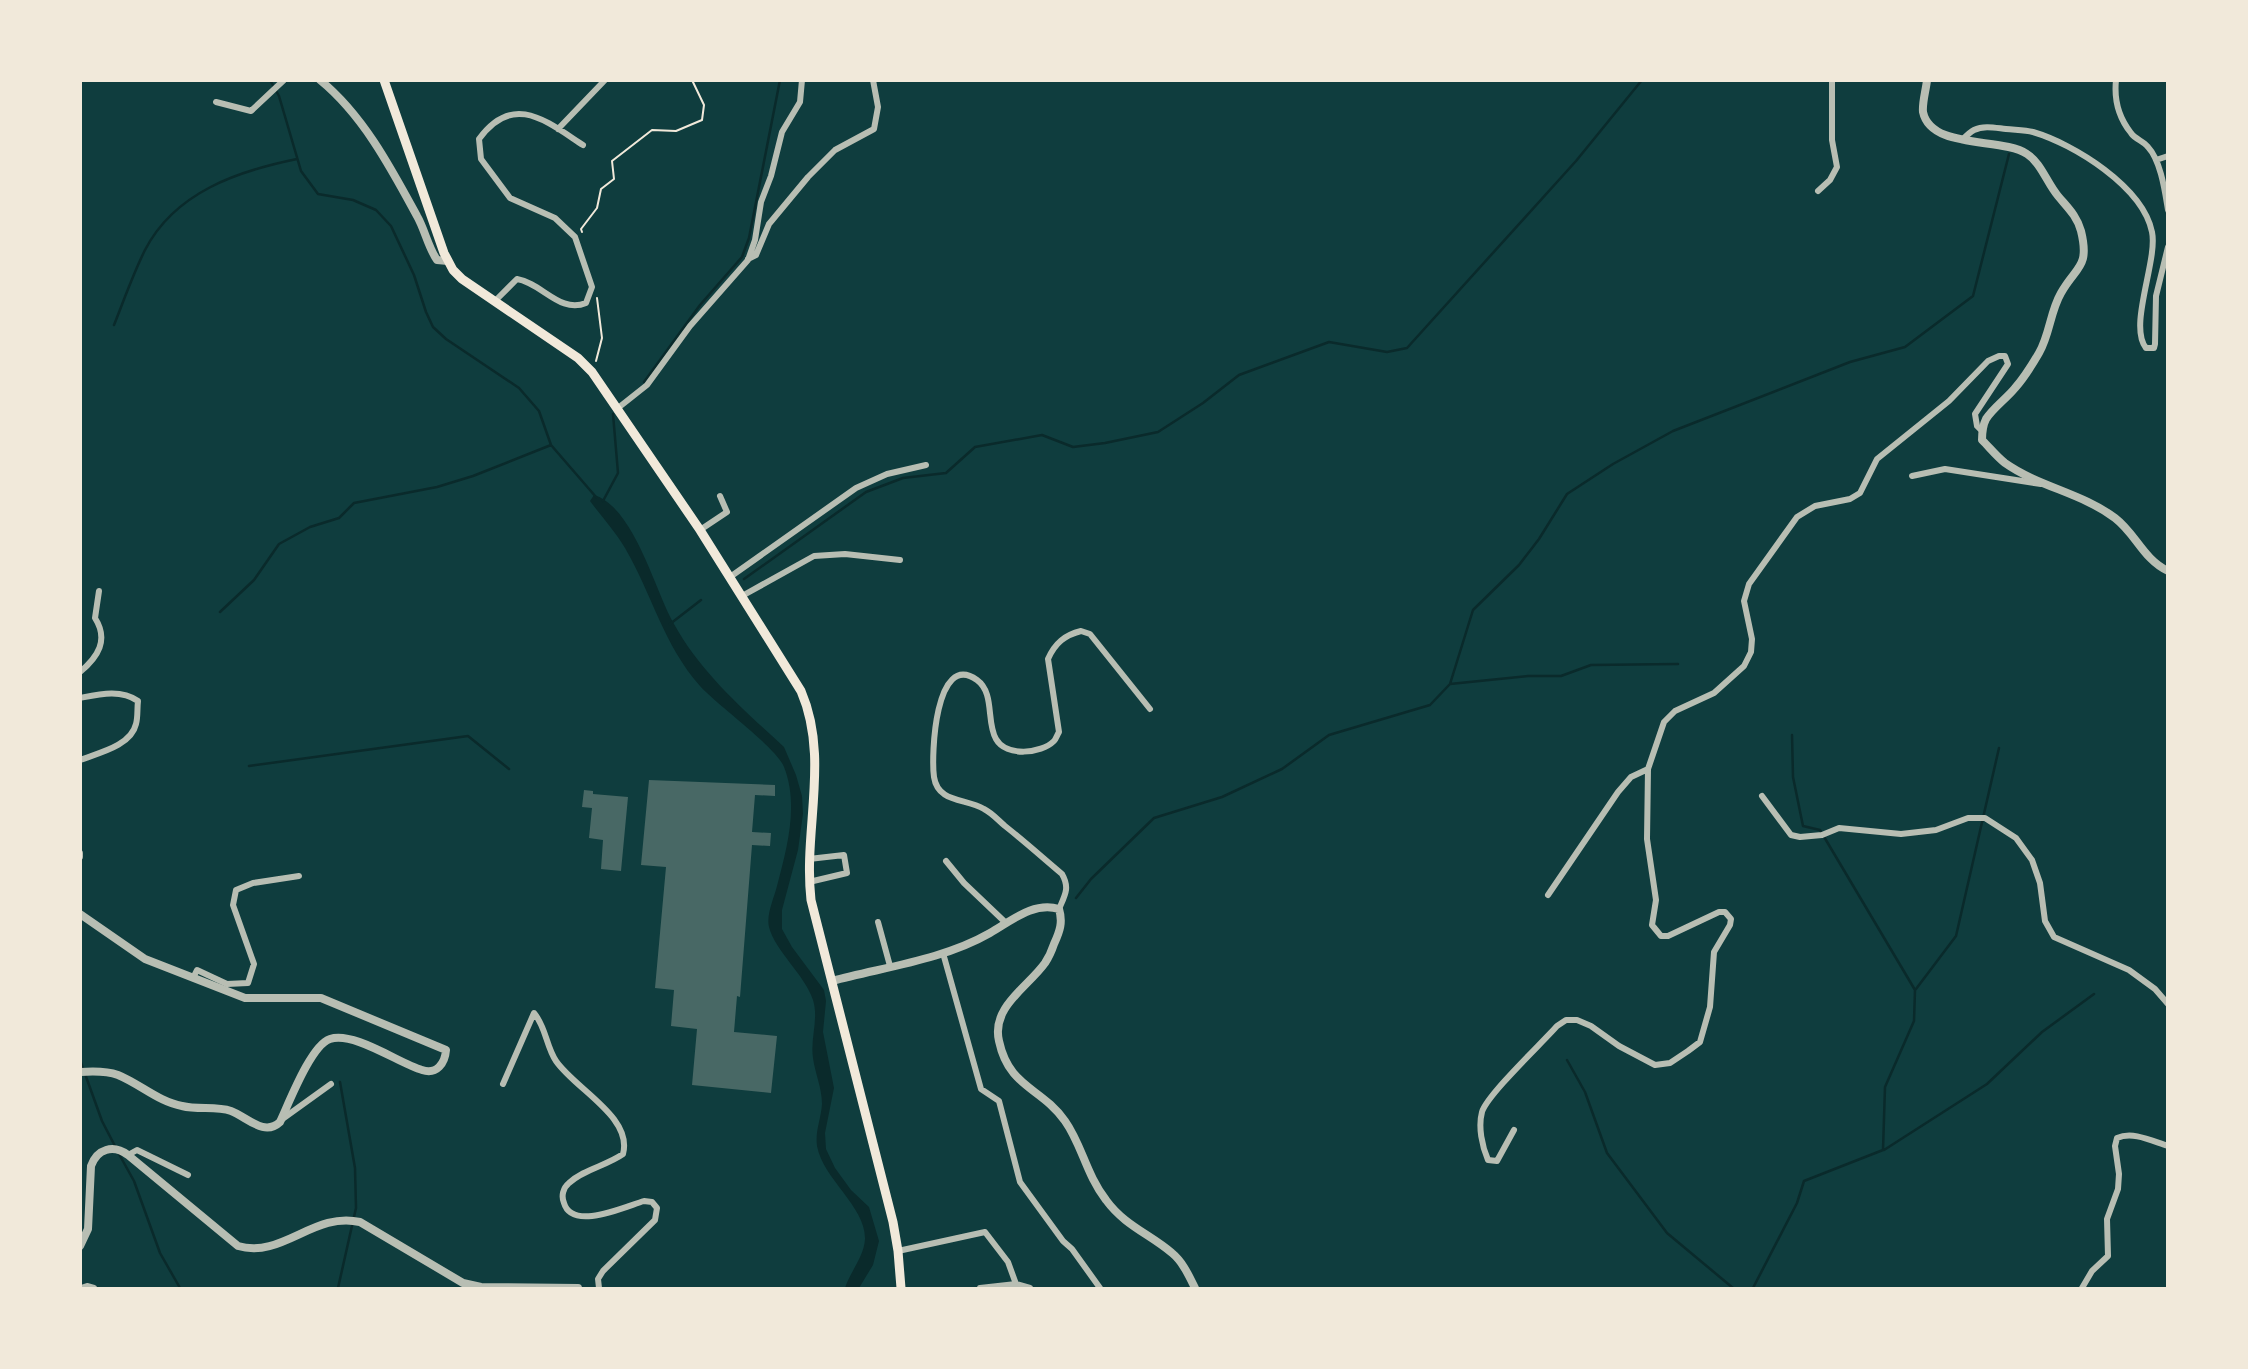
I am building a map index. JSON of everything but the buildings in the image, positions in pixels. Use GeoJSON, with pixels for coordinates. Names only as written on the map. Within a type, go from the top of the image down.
{"type":"FeatureCollection","features":[{"type":"Feature","properties":{"kind":"main road"},"geometry":{"type":"LineString","coordinates":[[384,80],[448,261],[462,279],[578,358],[593,372],[700,530],[801,691],[808,709],[816,757],[809,859],[811,901],[898,1251],[901,1289]]}},
{"type":"Feature","properties":{"kind":"street"},"geometry":{"type":"LineString","coordinates":[[320,80],[339,96],[386,162],[418,218],[432,252],[438,260],[448,261]]}},
{"type":"Feature","properties":{"kind":"street"},"geometry":{"type":"LineString","coordinates":[[558,129],[605,80]]}},
{"type":"Feature","properties":{"kind":"street"},"geometry":{"type":"LineString","coordinates":[[748,260],[755,240],[761,202],[771,176],[782,132],[800,102],[802,80]]}},
{"type":"Feature","properties":{"kind":"street"},"geometry":{"type":"LineString","coordinates":[[618,408],[647,385],[690,326],[756,254],[769,224],[801,184],[835,150],[874,129],[878,107],[873,80]]}},
{"type":"Feature","properties":{"kind":"street"},"geometry":{"type":"LineString","coordinates":[[1818,191],[1830,180],[1837,167],[1832,140],[1832,80]]}},
{"type":"Feature","properties":{"kind":"street"},"geometry":{"type":"LineString","coordinates":[[1927,80],[1923,110],[1927,123],[1938,132],[1962,140],[2025,152],[2071,209],[2082,236],[2084,257],[2078,271],[2054,306],[2048,335],[2017,387],[1986,419],[1982,440],[2004,462],[2029,477],[2077,496],[2115,518],[2150,560],[2168,571]]}},
{"type":"Feature","properties":{"kind":"street"},"geometry":{"type":"LineString","coordinates":[[2116,80],[2117,106],[2131,134],[2148,146],[2156,160],[2168,210]]}},
{"type":"Feature","properties":{"kind":"street"},"geometry":{"type":"LineString","coordinates":[[216,102],[251,111],[283,82]]}},
{"type":"Feature","properties":{"kind":"street"},"geometry":{"type":"LineString","coordinates":[[495,301],[517,279],[526,281],[565,305],[579,306],[586,303],[592,288],[575,237],[555,218],[510,198],[481,159],[479,139],[499,118],[515,112],[545,120],[583,145]]}},
{"type":"Feature","properties":{"kind":"street"},"geometry":{"type":"LineString","coordinates":[[1962,140],[1973,130],[1982,127],[2031,132],[2094,160],[2128,192],[2142,210],[2153,234],[2143,298],[2141,340],[2146,348],[2154,348],[2155,344],[2156,296],[2168,247]]}},
{"type":"Feature","properties":{"kind":"street"},"geometry":{"type":"LineString","coordinates":[[2156,160],[2168,156]]}},
{"type":"Feature","properties":{"kind":"street"},"geometry":{"type":"LineString","coordinates":[[1514,1129],[1497,1161],[1489,1160],[1484,1150],[1480,1126],[1482,1111],[1494,1094],[1557,1026],[1566,1020],[1577,1020],[1591,1026],[1619,1046],[1655,1065],[1670,1063],[1700,1042],[1710,1007],[1714,952],[1731,919],[1725,912],[1719,912],[1668,936],[1661,936],[1652,925],[1656,900],[1647,839],[1648,769],[1664,722],[1675,711],[1714,693],[1744,666],[1751,652],[1752,639],[1745,601],[1746,590],[1797,517],[1815,506],[1850,499],[1860,493],[1877,459],[1949,401],[1988,361],[2005,356],[2008,364],[1975,414],[1977,426],[1983,431]]}},
{"type":"Feature","properties":{"kind":"street"},"geometry":{"type":"LineString","coordinates":[[730,577],[856,488],[887,474],[926,465]]}},
{"type":"Feature","properties":{"kind":"street"},"geometry":{"type":"LineString","coordinates":[[1912,476],[1945,469],[2050,485]]}},
{"type":"Feature","properties":{"kind":"street"},"geometry":{"type":"LineString","coordinates":[[700,530],[727,512],[720,496]]}},
{"type":"Feature","properties":{"kind":"street"},"geometry":{"type":"LineString","coordinates":[[742,596],[814,555],[845,554],[900,560]]}},
{"type":"Feature","properties":{"kind":"street"},"geometry":{"type":"LineString","coordinates":[[80,672],[95,659],[101,641],[101,628],[94,618],[99,591]]}},
{"type":"Feature","properties":{"kind":"street"},"geometry":{"type":"LineString","coordinates":[[1150,709],[1090,634],[1080,631],[1062,638],[1048,659],[1059,732],[1054,741],[1015,752],[1004,749],[996,739],[984,688],[978,680],[958,675],[948,683],[940,697],[933,771],[935,784],[947,797],[985,809],[1062,874],[1067,883],[1067,891],[1059,908],[1062,917],[1061,929],[1047,961],[1002,1013],[997,1024],[1003,1059],[1010,1072],[1054,1108],[1064,1120],[1075,1138],[1090,1176],[1108,1203],[1136,1230],[1172,1252],[1182,1263],[1195,1289]]}},
{"type":"Feature","properties":{"kind":"street"},"geometry":{"type":"LineString","coordinates":[[80,698],[108,693],[130,695],[138,701],[136,727],[127,738],[115,746],[80,760]]}},
{"type":"Feature","properties":{"kind":"street"},"geometry":{"type":"LineString","coordinates":[[1548,895],[1618,792],[1631,777],[1648,769]]}},
{"type":"Feature","properties":{"kind":"street"},"geometry":{"type":"LineString","coordinates":[[1762,796],[1791,835],[1800,837],[1822,835],[1839,828],[1900,834],[1936,830],[1968,818],[1984,818],[1998,825],[2016,838],[2032,860],[2040,883],[2045,921],[2054,937],[2129,970],[2155,989],[2168,1004]]}},
{"type":"Feature","properties":{"kind":"street"},"geometry":{"type":"LineString","coordinates":[[809,859],[844,855],[847,873],[809,882]]}},
{"type":"Feature","properties":{"kind":"street"},"geometry":{"type":"LineString","coordinates":[[946,860],[964,883],[1006,923]]}},
{"type":"Feature","properties":{"kind":"street"},"geometry":{"type":"LineString","coordinates":[[193,978],[197,971],[227,984],[247,983],[254,964],[233,905],[236,890],[253,883],[299,876]]}},
{"type":"Feature","properties":{"kind":"street"},"geometry":{"type":"LineString","coordinates":[[831,981],[943,953],[975,941],[1039,907],[1059,908]]}},
{"type":"Feature","properties":{"kind":"street"},"geometry":{"type":"LineString","coordinates":[[80,914],[145,959],[245,998],[321,998],[446,1050],[440,1068],[422,1071],[377,1048],[340,1038],[329,1039],[317,1048],[280,1122]]}},
{"type":"Feature","properties":{"kind":"street"},"geometry":{"type":"LineString","coordinates":[[878,922],[891,966]]}},
{"type":"Feature","properties":{"kind":"street"},"geometry":{"type":"LineString","coordinates":[[943,953],[981,1089],[999,1101],[1020,1182],[1100,1289]]}},
{"type":"Feature","properties":{"kind":"street"},"geometry":{"type":"LineString","coordinates":[[503,1084],[534,1013],[542,1022],[545,1040],[557,1062],[616,1121],[624,1137],[623,1154],[612,1162],[570,1181],[563,1193],[563,1200],[569,1212],[582,1217],[644,1201],[652,1202],[657,1209],[655,1220],[603,1271],[598,1279],[598,1289]]}},
{"type":"Feature","properties":{"kind":"street"},"geometry":{"type":"LineString","coordinates":[[80,1072],[96,1071],[117,1075],[168,1102],[182,1107],[228,1110],[263,1128],[275,1126],[331,1084]]}},
{"type":"Feature","properties":{"kind":"street"},"geometry":{"type":"LineString","coordinates":[[2082,1289],[2092,1271],[2108,1255],[2107,1219],[2118,1189],[2115,1146],[2117,1138],[2125,1135],[2141,1137],[2168,1146]]}},
{"type":"Feature","properties":{"kind":"street"},"geometry":{"type":"LineString","coordinates":[[80,1246],[88,1229],[93,1160],[97,1154],[116,1149],[128,1155],[238,1246],[249,1250],[265,1249],[332,1220],[346,1218],[360,1222],[463,1283],[481,1287],[578,1289]]}},
{"type":"Feature","properties":{"kind":"street"},"geometry":{"type":"LineString","coordinates":[[128,1155],[137,1150],[188,1175]]}},
{"type":"Feature","properties":{"kind":"street"},"geometry":{"type":"LineString","coordinates":[[898,1251],[985,1232],[1008,1262],[1016,1284]]}},
{"type":"Feature","properties":{"kind":"street"},"geometry":{"type":"LineString","coordinates":[[980,1289],[1016,1284],[1030,1289]]}},
{"type":"Feature","properties":{"kind":"street"},"geometry":{"type":"LineString","coordinates":[[81,1289],[88,1286],[94,1289]]}},
{"type":"Feature","properties":{"kind":"path"},"geometry":{"type":"LineString","coordinates":[[583,239],[581,229],[597,208],[601,189],[614,179],[612,161],[652,130],[676,131],[702,120],[704,105],[692,80]]}},
{"type":"Feature","properties":{"kind":"path"},"geometry":{"type":"LineString","coordinates":[[593,372],[602,338],[596,296]]}},
{"type":"Feature","properties":{"kind":"water"},"geometry":{"type":"Polygon","coordinates":[[[594,495],[608,503],[632,532],[674,624],[697,659],[724,690],[784,747],[796,775],[802,796],[803,814],[798,850],[782,910],[782,929],[824,990],[826,1001],[823,1032],[834,1088],[825,1133],[826,1149],[835,1168],[851,1190],[869,1207],[879,1241],[873,1265],[859,1288],[845,1288],[862,1252],[865,1239],[863,1227],[852,1204],[827,1170],[817,1146],[822,1104],[813,1058],[815,1007],[804,981],[772,936],[768,922],[790,826],[791,796],[784,767],[759,738],[708,694],[687,670],[667,636],[625,548],[590,501],[594,495]]]}},
{"type":"Feature","properties":{"kind":"waterway"},"geometry":{"type":"LineString","coordinates":[[270,80],[279,96],[301,171],[318,194],[353,200],[376,210],[391,226],[414,275],[433,327],[446,339],[519,388],[539,411],[551,445],[596,497]]}},
{"type":"Feature","properties":{"kind":"waterway"},"geometry":{"type":"LineString","coordinates":[[644,382],[700,305],[742,257],[749,238],[780,80]]}},
{"type":"Feature","properties":{"kind":"waterway"},"geometry":{"type":"LineString","coordinates":[[744,579],[866,492],[903,478],[946,473],[975,447],[1042,435],[1073,447],[1158,432],[1203,403],[1239,375],[1329,342],[1387,352],[1407,348],[1576,161],[1642,80]]}},
{"type":"Feature","properties":{"kind":"waterway"},"geometry":{"type":"LineString","coordinates":[[1076,898],[1091,879],[1154,818],[1222,797],[1282,769],[1329,735],[1430,705],[1450,684],[1473,610],[1519,565],[1567,494],[1613,464],[1673,431],[1850,362],[1905,347],[1973,296],[2009,154]]}},
{"type":"Feature","properties":{"kind":"waterway"},"geometry":{"type":"LineString","coordinates":[[114,325],[145,250],[173,213],[210,187],[253,170],[297,159]]}},
{"type":"Feature","properties":{"kind":"waterway"},"geometry":{"type":"LineString","coordinates":[[603,501],[618,473],[613,414]]}},
{"type":"Feature","properties":{"kind":"waterway"},"geometry":{"type":"LineString","coordinates":[[220,612],[254,580],[279,544],[310,527],[339,518],[354,503],[437,487],[473,476],[551,445]]}},
{"type":"Feature","properties":{"kind":"waterway"},"geometry":{"type":"LineString","coordinates":[[670,624],[701,600]]}},
{"type":"Feature","properties":{"kind":"waterway"},"geometry":{"type":"LineString","coordinates":[[1450,684],[1528,676],[1561,676],[1591,665],[1678,664]]}},
{"type":"Feature","properties":{"kind":"waterway"},"geometry":{"type":"LineString","coordinates":[[1753,1288],[1797,1203],[1804,1181],[1883,1150],[1885,1087],[1914,1021],[1915,990],[1820,830],[1803,826],[1793,777],[1792,735]]}},
{"type":"Feature","properties":{"kind":"waterway"},"geometry":{"type":"LineString","coordinates":[[249,766],[468,736],[509,769]]}},
{"type":"Feature","properties":{"kind":"waterway"},"geometry":{"type":"LineString","coordinates":[[1916,989],[1956,936],[1999,748]]}},
{"type":"Feature","properties":{"kind":"waterway"},"geometry":{"type":"LineString","coordinates":[[1884,1150],[1987,1084],[2042,1032],[2094,994]]}},
{"type":"Feature","properties":{"kind":"waterway"},"geometry":{"type":"LineString","coordinates":[[80,1060],[102,1121],[116,1148]]}},
{"type":"Feature","properties":{"kind":"waterway"},"geometry":{"type":"LineString","coordinates":[[1567,1060],[1585,1092],[1607,1153],[1667,1233],[1733,1288]]}},
{"type":"Feature","properties":{"kind":"waterway"},"geometry":{"type":"LineString","coordinates":[[338,1288],[356,1208],[355,1168],[340,1082]]}},
{"type":"Feature","properties":{"kind":"waterway"},"geometry":{"type":"LineString","coordinates":[[119,1154],[134,1181],[160,1253],[180,1288]]}}]}
